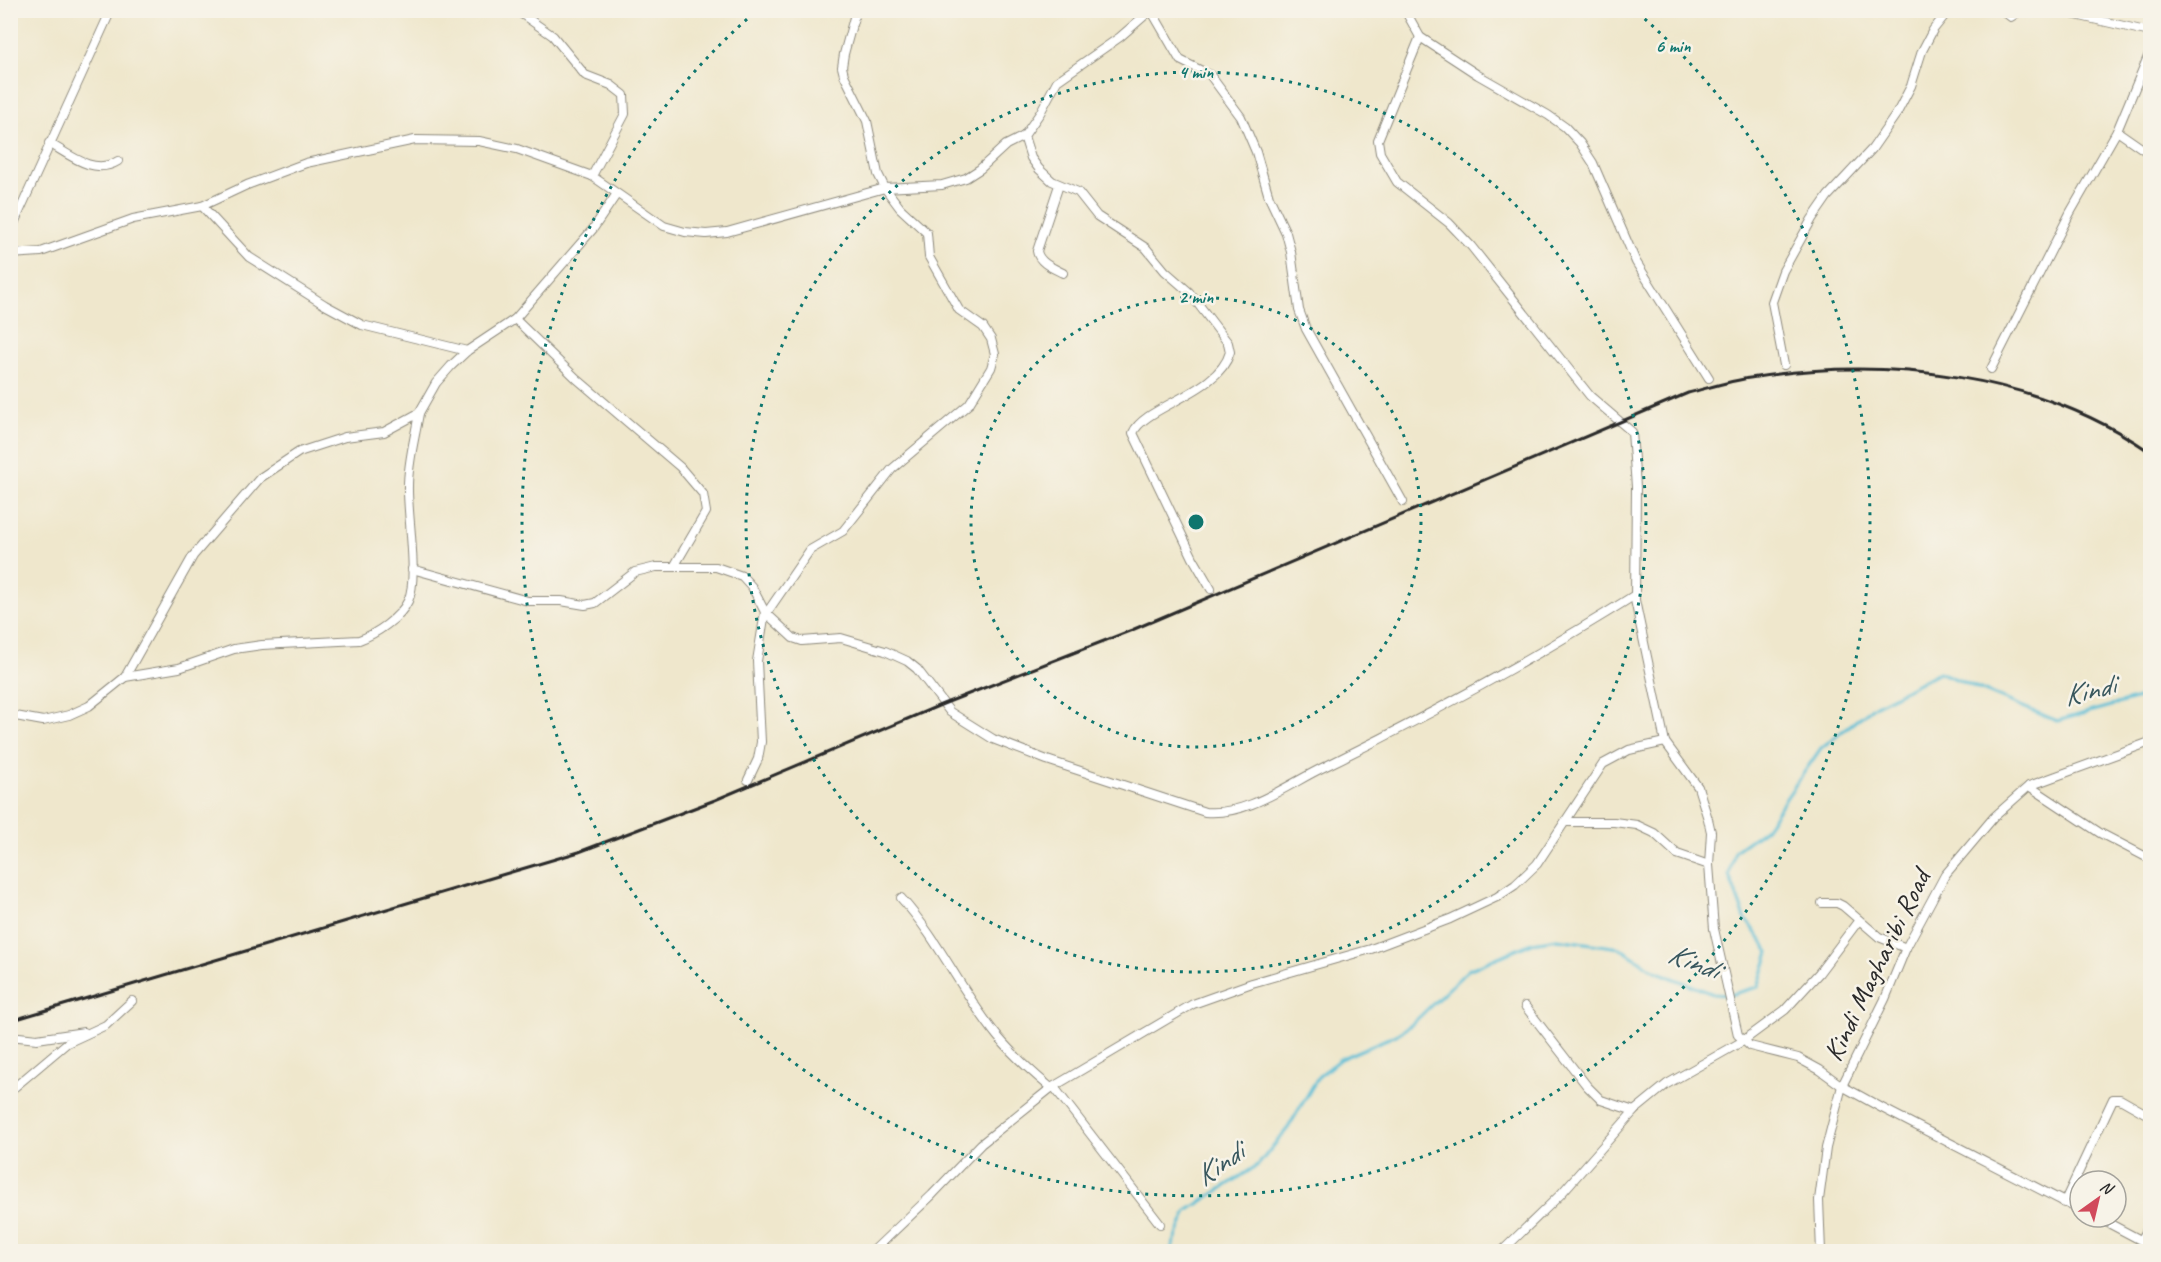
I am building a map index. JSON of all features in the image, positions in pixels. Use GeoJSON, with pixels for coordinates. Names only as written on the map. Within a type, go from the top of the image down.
{"type":"FeatureCollection","features":[{"type":"Feature","properties":{"kind":"street"},"geometry":{"type":"LineString","coordinates":[[10,232],[111,10]]}},
{"type":"Feature","properties":{"kind":"street"},"geometry":{"type":"LineString","coordinates":[[516,10],[553,36],[585,75],[611,85],[624,96],[625,114],[592,176]]}},
{"type":"Feature","properties":{"kind":"street"},"geometry":{"type":"LineString","coordinates":[[748,780],[758,759],[761,742],[757,671],[766,613],[810,550],[843,531],[892,469],[969,404],[991,368],[995,354],[988,333],[958,310],[934,269],[929,257],[927,233],[900,208],[878,174],[867,121],[842,67],[856,10]]}},
{"type":"Feature","properties":{"kind":"street"},"geometry":{"type":"LineString","coordinates":[[10,254],[41,252],[133,219],[202,206],[247,185],[306,163],[415,140],[479,141],[517,149],[592,176],[616,195],[664,226],[685,232],[706,234],[810,211],[885,188],[942,185],[966,178],[980,169],[1006,145],[1024,136],[1040,113],[1057,81],[1120,37],[1151,10],[1180,60],[1210,75],[1241,117],[1256,152],[1269,197],[1286,233],[1299,310],[1306,329],[1403,502]]}},
{"type":"Feature","properties":{"kind":"street"},"geometry":{"type":"LineString","coordinates":[[1406,10],[1420,37],[1478,75],[1548,115],[1565,127],[1580,143],[1593,163],[1636,262],[1709,378]]}},
{"type":"Feature","properties":{"kind":"street"},"geometry":{"type":"LineString","coordinates":[[1784,365],[1772,302],[1783,271],[1817,211],[1872,149],[1897,113],[1911,86],[1922,51],[1949,10]]}},
{"type":"Feature","properties":{"kind":"street"},"geometry":{"type":"LineString","coordinates":[[2002,10],[2011,17],[2021,10]]}},
{"type":"Feature","properties":{"kind":"street"},"geometry":{"type":"LineString","coordinates":[[2054,10],[2151,32]]}},
{"type":"Feature","properties":{"kind":"street"},"geometry":{"type":"LineString","coordinates":[[1420,37],[1378,140],[1380,153],[1397,182],[1449,223],[1472,246],[1590,396],[1632,432],[1636,487],[1635,596],[1665,742],[1689,771],[1698,787],[1711,832],[1709,865],[1714,929],[1738,1035],[1750,1046],[1798,1058],[1842,1086],[2068,1205]]}},
{"type":"Feature","properties":{"kind":"street"},"geometry":{"type":"LineString","coordinates":[[1991,369],[2070,213],[2117,131],[2151,52]]}},
{"type":"Feature","properties":{"kind":"street"},"geometry":{"type":"LineString","coordinates":[[2117,131],[2151,154]]}},
{"type":"Feature","properties":{"kind":"street"},"geometry":{"type":"LineString","coordinates":[[1024,136],[1031,158],[1052,181],[1078,192],[1098,216],[1146,248],[1165,271],[1189,292],[1228,343],[1230,352],[1222,369],[1185,398],[1141,422],[1133,433],[1193,558],[1211,588]]}},
{"type":"Feature","properties":{"kind":"street"},"geometry":{"type":"LineString","coordinates":[[49,143],[101,168],[118,161]]}},
{"type":"Feature","properties":{"kind":"street"},"geometry":{"type":"LineString","coordinates":[[1059,185],[1037,251],[1038,257],[1044,263],[1063,273]]}},
{"type":"Feature","properties":{"kind":"street"},"geometry":{"type":"LineString","coordinates":[[125,677],[179,668],[234,649],[262,645],[359,640],[370,636],[386,625],[408,601],[412,569],[408,468],[419,413],[436,383],[467,351],[514,320],[586,238],[616,195]]}},
{"type":"Feature","properties":{"kind":"street"},"geometry":{"type":"LineString","coordinates":[[202,206],[249,257],[325,305],[362,325],[467,351]]}},
{"type":"Feature","properties":{"kind":"street"},"geometry":{"type":"LineString","coordinates":[[514,320],[577,379],[680,467],[703,494],[706,512],[675,565]]}},
{"type":"Feature","properties":{"kind":"street"},"geometry":{"type":"LineString","coordinates":[[10,715],[44,721],[69,715],[89,706],[125,677],[193,556],[260,478],[299,452],[345,437],[384,432],[419,413]]}},
{"type":"Feature","properties":{"kind":"street"},"geometry":{"type":"LineString","coordinates":[[412,569],[528,601],[561,601],[585,605],[594,603],[634,572],[675,565],[716,567],[742,576],[752,587],[766,613],[793,638],[802,641],[841,638],[885,651],[907,661],[917,669],[950,712],[993,739],[1047,760],[1205,812],[1222,813],[1267,796],[1412,723],[1546,652],[1635,596]]}},
{"type":"Feature","properties":{"kind":"street"},"geometry":{"type":"LineString","coordinates":[[872,1251],[932,1195],[981,1144],[1052,1088],[1193,1004],[1233,989],[1371,949],[1450,919],[1497,897],[1527,875],[1566,822],[1603,764],[1629,750],[1665,742]]}},
{"type":"Feature","properties":{"kind":"street","name":"Kindi Magharibi Road"},"geometry":{"type":"LineString","coordinates":[[1821,1251],[1819,1200],[1826,1148],[1842,1086],[1886,999],[1906,948],[1945,875],[1994,818],[2029,786],[2151,742]]}},
{"type":"Feature","properties":{"kind":"street"},"geometry":{"type":"LineString","coordinates":[[2029,786],[2100,833],[2151,859]]}},
{"type":"Feature","properties":{"kind":"street"},"geometry":{"type":"LineString","coordinates":[[1566,822],[1614,822],[1637,825],[1654,833],[1677,854],[1709,865]]}},
{"type":"Feature","properties":{"kind":"street"},"geometry":{"type":"LineString","coordinates":[[901,898],[920,920],[998,1036],[1019,1061],[1052,1088],[1160,1224]]}},
{"type":"Feature","properties":{"kind":"street"},"geometry":{"type":"LineString","coordinates":[[1822,903],[1837,903],[1879,937],[1906,948]]}},
{"type":"Feature","properties":{"kind":"street"},"geometry":{"type":"LineString","coordinates":[[1501,1251],[1560,1196],[1634,1111],[1690,1070],[1743,1041],[1785,1010],[1819,973],[1859,920]]}},
{"type":"Feature","properties":{"kind":"street"},"geometry":{"type":"LineString","coordinates":[[10,1091],[67,1043],[106,1025],[132,1000]]}},
{"type":"Feature","properties":{"kind":"street"},"geometry":{"type":"LineString","coordinates":[[1525,1006],[1587,1086],[1601,1100],[1634,1111]]}},
{"type":"Feature","properties":{"kind":"street"},"geometry":{"type":"LineString","coordinates":[[10,1036],[37,1039],[60,1037],[106,1025]]}},
{"type":"Feature","properties":{"kind":"street"},"geometry":{"type":"LineString","coordinates":[[2064,1203],[2113,1099],[2120,1099],[2151,1116]]}},
{"type":"Feature","properties":{"kind":"street"},"geometry":{"type":"LineString","coordinates":[[2142,1239],[2151,1225]]}},
{"type":"Feature","properties":{"kind":"street"},"geometry":{"type":"LineString","coordinates":[[2122,1229],[2151,1245]]}},
{"type":"Feature","properties":{"kind":"waterway","name":"Kindi"},"geometry":{"type":"LineString","coordinates":[[1170,1252],[1187,1211],[1258,1165],[1288,1128],[1318,1077],[1340,1059],[1396,1035],[1411,1025],[1468,970],[1532,943],[1557,939],[1620,948],[1655,971],[1713,994],[1729,995],[1758,987],[1769,952],[1745,918],[1729,875],[1735,851],[1764,830],[1821,748],[1876,705],[1939,672],[2057,721],[2142,697],[2150,691]]}},
{"type":"Feature","properties":{"kind":"railway"},"geometry":{"type":"LineString","coordinates":[[10,1021],[579,852],[715,800],[943,704],[1132,630],[1688,393],[1750,378],[1801,372],[1853,369],[1905,371],[1958,377],[2009,388],[2058,404],[2106,425],[2150,452]]}}]}
